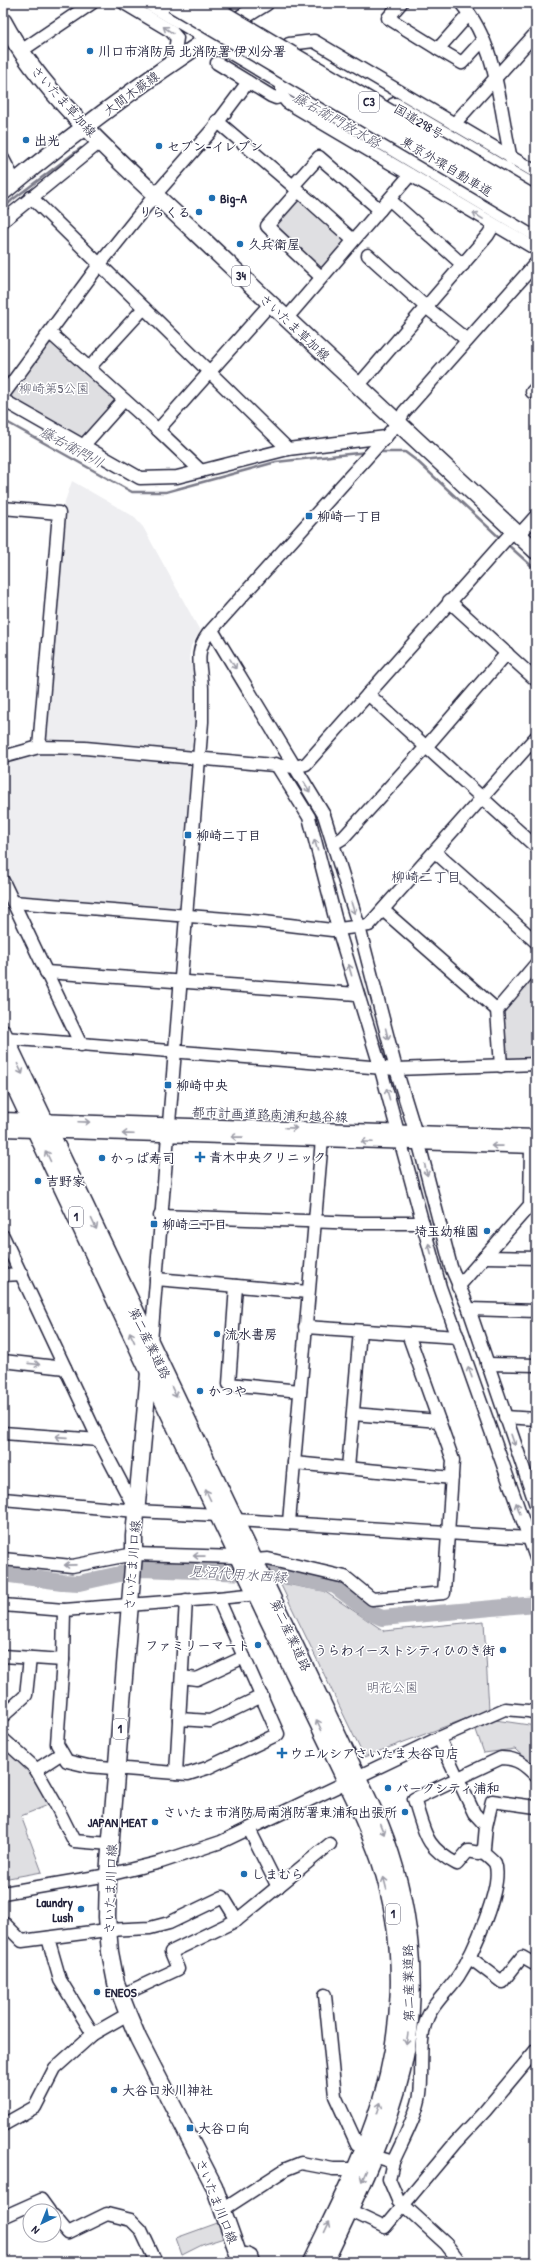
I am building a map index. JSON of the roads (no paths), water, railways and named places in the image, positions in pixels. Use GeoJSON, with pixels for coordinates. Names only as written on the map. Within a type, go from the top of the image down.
{"type":"FeatureCollection","features":[{"type":"Feature","properties":{"kind":"highway"},"geometry":{"type":"LineString","coordinates":[[153,3],[211,38],[282,88],[536,232]]}},
{"type":"Feature","properties":{"kind":"highway","name":"東京外環自動車道"},"geometry":{"type":"LineString","coordinates":[[173,3],[536,219]]}},
{"type":"Feature","properties":{"kind":"highway","name":"東京外環自動車道"},"geometry":{"type":"LineString","coordinates":[[203,3],[536,201]]}},
{"type":"Feature","properties":{"kind":"highway","name":"国道298号"},"geometry":{"type":"LineString","coordinates":[[220,3],[536,190]]}},
{"type":"Feature","properties":{"kind":"main road","name":"大間木蕨線"},"geometry":{"type":"LineString","coordinates":[[9,187],[86,127],[173,64],[265,3]]}},
{"type":"Feature","properties":{"kind":"main road","name":"さいたま草加線"},"geometry":{"type":"LineString","coordinates":[[3,21],[21,51],[52,90],[100,142],[398,424],[510,537],[536,551]]}},
{"type":"Feature","properties":{"kind":"main road","name":"第二産業道路"},"geometry":{"type":"LineString","coordinates":[[4,1036],[41,1126],[149,1372],[218,1515],[252,1572],[352,1779],[380,1861],[398,1945],[399,1992],[397,2028],[392,2058],[369,2151],[350,2210],[325,2262]]}},
{"type":"Feature","properties":{"kind":"main road","name":"第二産業道路"},"geometry":{"type":"LineString","coordinates":[[3,1062],[41,1126],[151,1345],[236,1520],[252,1572]]}},
{"type":"Feature","properties":{"kind":"main road","name":"さいたま川口線"},"geometry":{"type":"LineString","coordinates":[[151,1345],[136,1511],[134,1557],[110,1844],[107,1930],[112,1966],[120,1996],[138,2038],[205,2166],[244,2260]]}},
{"type":"Feature","properties":{"kind":"main road","name":"第二産業道路"},"geometry":{"type":"LineString","coordinates":[[311,2262],[354,2169],[369,2151]]}},
{"type":"Feature","properties":{"kind":"street"},"geometry":{"type":"LineString","coordinates":[[21,51],[92,3]]}},
{"type":"Feature","properties":{"kind":"street"},"geometry":{"type":"LineString","coordinates":[[124,3],[171,31],[178,38],[173,64]]}},
{"type":"Feature","properties":{"kind":"street"},"geometry":{"type":"LineString","coordinates":[[401,3],[388,18],[462,63],[484,40]]}},
{"type":"Feature","properties":{"kind":"street"},"geometry":{"type":"LineString","coordinates":[[461,3],[484,40],[496,78],[510,156],[516,178]]}},
{"type":"Feature","properties":{"kind":"street"},"geometry":{"type":"LineString","coordinates":[[438,49],[469,14]]}},
{"type":"Feature","properties":{"kind":"street"},"geometry":{"type":"LineString","coordinates":[[454,124],[536,33]]}},
{"type":"Feature","properties":{"kind":"street"},"geometry":{"type":"LineString","coordinates":[[289,44],[314,41],[536,172]]}},
{"type":"Feature","properties":{"kind":"street"},"geometry":{"type":"LineString","coordinates":[[218,63],[276,98],[282,88]]}},
{"type":"Feature","properties":{"kind":"street"},"geometry":{"type":"LineString","coordinates":[[3,395],[50,334],[99,265],[248,82]]}},
{"type":"Feature","properties":{"kind":"street"},"geometry":{"type":"LineString","coordinates":[[282,88],[291,105],[536,249]]}},
{"type":"Feature","properties":{"kind":"street"},"geometry":{"type":"LineString","coordinates":[[217,121],[353,240]]}},
{"type":"Feature","properties":{"kind":"street"},"geometry":{"type":"LineString","coordinates":[[3,221],[100,142]]}},
{"type":"Feature","properties":{"kind":"street"},"geometry":{"type":"LineString","coordinates":[[321,277],[267,226],[319,157],[380,210]]}},
{"type":"Feature","properties":{"kind":"street"},"geometry":{"type":"LineString","coordinates":[[3,159],[9,187]]}},
{"type":"Feature","properties":{"kind":"street"},"geometry":{"type":"LineString","coordinates":[[286,319],[410,175]]}},
{"type":"Feature","properties":{"kind":"street"},"geometry":{"type":"LineString","coordinates":[[31,197],[288,449]]}},
{"type":"Feature","properties":{"kind":"street"},"geometry":{"type":"LineString","coordinates":[[390,200],[463,265]]}},
{"type":"Feature","properties":{"kind":"street"},"geometry":{"type":"LineString","coordinates":[[358,386],[463,265],[488,235],[494,225]]}},
{"type":"Feature","properties":{"kind":"street"},"geometry":{"type":"LineString","coordinates":[[368,255],[426,307],[467,340]]}},
{"type":"Feature","properties":{"kind":"street"},"geometry":{"type":"LineString","coordinates":[[151,1345],[167,1130],[199,758],[202,694],[198,655],[203,641],[212,630],[398,424],[404,412],[536,263]]}},
{"type":"Feature","properties":{"kind":"street"},"geometry":{"type":"LineString","coordinates":[[158,430],[270,304]]}},
{"type":"Feature","properties":{"kind":"street"},"geometry":{"type":"LineString","coordinates":[[88,368],[144,308]]}},
{"type":"Feature","properties":{"kind":"street"},"geometry":{"type":"LineString","coordinates":[[50,334],[158,430],[201,471]]}},
{"type":"Feature","properties":{"kind":"street"},"geometry":{"type":"LineString","coordinates":[[3,400],[140,478],[177,477],[288,449],[382,441]]}},
{"type":"Feature","properties":{"kind":"street"},"geometry":{"type":"LineString","coordinates":[[83,446],[124,400]]}},
{"type":"Feature","properties":{"kind":"street"},"geometry":{"type":"LineString","coordinates":[[3,508],[59,513],[39,746]]}},
{"type":"Feature","properties":{"kind":"street"},"geometry":{"type":"LineString","coordinates":[[3,757],[39,746],[85,748],[276,764],[295,767],[306,764],[449,601],[510,537],[536,516]]}},
{"type":"Feature","properties":{"kind":"street"},"geometry":{"type":"LineString","coordinates":[[449,601],[536,680]]}},
{"type":"Feature","properties":{"kind":"street"},"geometry":{"type":"LineString","coordinates":[[212,630],[324,815],[359,927],[396,1069],[418,1138],[451,1267],[458,1287],[469,1309],[505,1418],[530,1471],[536,1505]]}},
{"type":"Feature","properties":{"kind":"street"},"geometry":{"type":"LineString","coordinates":[[333,844],[343,838],[426,747],[507,653]]}},
{"type":"Feature","properties":{"kind":"street"},"geometry":{"type":"LineString","coordinates":[[368,694],[481,799],[536,846]]}},
{"type":"Feature","properties":{"kind":"street"},"geometry":{"type":"LineString","coordinates":[[13,902],[338,929],[369,925],[535,740]]}},
{"type":"Feature","properties":{"kind":"street"},"geometry":{"type":"LineString","coordinates":[[276,764],[309,818],[338,929],[380,1066],[440,1287],[536,1558]]}},
{"type":"Feature","properties":{"kind":"street"},"geometry":{"type":"LineString","coordinates":[[435,852],[536,942]]}},
{"type":"Feature","properties":{"kind":"street"},"geometry":{"type":"LineString","coordinates":[[3,881],[81,1045]]}},
{"type":"Feature","properties":{"kind":"street"},"geometry":{"type":"LineString","coordinates":[[383,910],[497,1010]]}},
{"type":"Feature","properties":{"kind":"street"},"geometry":{"type":"LineString","coordinates":[[501,1066],[497,1010],[536,964]]}},
{"type":"Feature","properties":{"kind":"street"},"geometry":{"type":"LineString","coordinates":[[46,972],[358,994]]}},
{"type":"Feature","properties":{"kind":"street"},"geometry":{"type":"LineString","coordinates":[[4,1036],[81,1045],[380,1066],[396,1069],[536,1064]]}},
{"type":"Feature","properties":{"kind":"street","name":"都市計画道路南浦和越谷線"},"geometry":{"type":"LineString","coordinates":[[3,1119],[41,1126]]}},
{"type":"Feature","properties":{"kind":"street","name":"都市計画道路南浦和越谷線"},"geometry":{"type":"LineString","coordinates":[[3,1130],[41,1126],[400,1138]]}},
{"type":"Feature","properties":{"kind":"street","name":"都市計画道路南浦和越谷線"},"geometry":{"type":"LineString","coordinates":[[167,1130],[322,1139],[418,1138],[534,1143]]}},
{"type":"Feature","properties":{"kind":"street"},"geometry":{"type":"LineString","coordinates":[[289,1522],[322,1139]]}},
{"type":"Feature","properties":{"kind":"street"},"geometry":{"type":"LineString","coordinates":[[458,1287],[533,1205],[534,1143]]}},
{"type":"Feature","properties":{"kind":"street"},"geometry":{"type":"LineString","coordinates":[[160,1216],[423,1223]]}},
{"type":"Feature","properties":{"kind":"street"},"geometry":{"type":"LineString","coordinates":[[3,1236],[99,1440],[136,1511]]}},
{"type":"Feature","properties":{"kind":"street"},"geometry":{"type":"LineString","coordinates":[[484,1257],[536,1258]]}},
{"type":"Feature","properties":{"kind":"street"},"geometry":{"type":"LineString","coordinates":[[3,1275],[22,1274]]}},
{"type":"Feature","properties":{"kind":"street"},"geometry":{"type":"LineString","coordinates":[[156,1279],[308,1292]]}},
{"type":"Feature","properties":{"kind":"street"},"geometry":{"type":"LineString","coordinates":[[236,1286],[229,1384],[300,1391]]}},
{"type":"Feature","properties":{"kind":"street"},"geometry":{"type":"LineString","coordinates":[[469,1309],[536,1311]]}},
{"type":"Feature","properties":{"kind":"street"},"geometry":{"type":"LineString","coordinates":[[305,1327],[360,1332],[458,1337]]}},
{"type":"Feature","properties":{"kind":"street"},"geometry":{"type":"LineString","coordinates":[[348,1468],[360,1332]]}},
{"type":"Feature","properties":{"kind":"street"},"geometry":{"type":"LineString","coordinates":[[3,1605],[64,1610],[248,1595],[252,1572],[268,1559],[344,1577],[372,1599],[444,1593],[453,1460],[408,1334]]}},
{"type":"Feature","properties":{"kind":"street"},"geometry":{"type":"LineString","coordinates":[[3,1361],[65,1368]]}},
{"type":"Feature","properties":{"kind":"street"},"geometry":{"type":"LineString","coordinates":[[487,1364],[536,1365]]}},
{"type":"Feature","properties":{"kind":"street"},"geometry":{"type":"LineString","coordinates":[[479,1398],[497,1392]]}},
{"type":"Feature","properties":{"kind":"street"},"geometry":{"type":"LineString","coordinates":[[353,1414],[439,1421]]}},
{"type":"Feature","properties":{"kind":"street"},"geometry":{"type":"LineString","coordinates":[[505,1418],[536,1419]]}},
{"type":"Feature","properties":{"kind":"street"},"geometry":{"type":"LineString","coordinates":[[3,1433],[99,1440]]}},
{"type":"Feature","properties":{"kind":"street"},"geometry":{"type":"LineString","coordinates":[[294,1463],[452,1478]]}},
{"type":"Feature","properties":{"kind":"street"},"geometry":{"type":"LineString","coordinates":[[3,1499],[136,1511],[218,1515]]}},
{"type":"Feature","properties":{"kind":"street"},"geometry":{"type":"LineString","coordinates":[[236,1520],[289,1522],[447,1534],[529,1538]]}},
{"type":"Feature","properties":{"kind":"street"},"geometry":{"type":"LineString","coordinates":[[3,1560],[72,1566],[134,1557],[252,1572]]}},
{"type":"Feature","properties":{"kind":"street"},"geometry":{"type":"LineString","coordinates":[[64,1610],[63,1660],[57,1744],[67,1761],[88,1766],[188,1774],[207,1768],[278,1734],[218,1598]]}},
{"type":"Feature","properties":{"kind":"street"},"geometry":{"type":"LineString","coordinates":[[176,1773],[186,1600]]}},
{"type":"Feature","properties":{"kind":"street"},"geometry":{"type":"LineString","coordinates":[[3,1656],[63,1660]]}},
{"type":"Feature","properties":{"kind":"street"},"geometry":{"type":"LineString","coordinates":[[182,1677],[197,1679],[244,1657]]}},
{"type":"Feature","properties":{"kind":"street"},"geometry":{"type":"LineString","coordinates":[[3,1716],[26,1695],[30,1658]]}},
{"type":"Feature","properties":{"kind":"street"},"geometry":{"type":"LineString","coordinates":[[179,1719],[210,1721],[262,1696]]}},
{"type":"Feature","properties":{"kind":"street"},"geometry":{"type":"LineString","coordinates":[[3,1893],[108,1875],[193,1852],[249,1829],[439,1738],[505,1709],[528,1711],[536,1714]]}},
{"type":"Feature","properties":{"kind":"street"},"geometry":{"type":"LineString","coordinates":[[439,1738],[474,1813],[486,1826]]}},
{"type":"Feature","properties":{"kind":"street"},"geometry":{"type":"LineString","coordinates":[[3,1739],[36,1770],[55,1802],[74,1841],[110,1844]]}},
{"type":"Feature","properties":{"kind":"street"},"geometry":{"type":"LineString","coordinates":[[36,1770],[62,1753]]}},
{"type":"Feature","properties":{"kind":"street"},"geometry":{"type":"LineString","coordinates":[[482,1851],[479,1853],[468,1851],[457,1864],[439,1855],[429,1843],[414,1799],[501,1758],[513,1758],[526,1766],[536,1776]]}},
{"type":"Feature","properties":{"kind":"street"},"geometry":{"type":"LineString","coordinates":[[482,1851],[484,1848],[486,1826],[492,1801],[536,1807]]}},
{"type":"Feature","properties":{"kind":"street"},"geometry":{"type":"LineString","coordinates":[[249,1829],[278,1887]]}},
{"type":"Feature","properties":{"kind":"street"},"geometry":{"type":"LineString","coordinates":[[120,1996],[178,1969],[171,1952],[237,1920],[330,1844]]}},
{"type":"Feature","properties":{"kind":"street"},"geometry":{"type":"LineString","coordinates":[[460,2262],[446,2244],[398,2200],[389,2179],[393,2162],[420,2095],[420,2066],[427,2018],[459,1975],[469,1957],[486,1918],[496,1885],[497,1872],[494,1862],[482,1851]]}},
{"type":"Feature","properties":{"kind":"street"},"geometry":{"type":"LineString","coordinates":[[3,1922],[22,1941],[107,1930],[150,1928],[169,1923],[223,1897],[237,1920]]}},
{"type":"Feature","properties":{"kind":"street"},"geometry":{"type":"LineString","coordinates":[[48,1938],[60,1980],[93,2034]]}},
{"type":"Feature","properties":{"kind":"street"},"geometry":{"type":"LineString","coordinates":[[469,1957],[502,1982],[522,1957],[536,1965]]}},
{"type":"Feature","properties":{"kind":"street"},"geometry":{"type":"LineString","coordinates":[[325,1995],[335,2096],[357,2144],[393,2162]]}},
{"type":"Feature","properties":{"kind":"street"},"geometry":{"type":"LineString","coordinates":[[3,2125],[35,2107],[55,2068],[93,2034],[128,2014]]}},
{"type":"Feature","properties":{"kind":"street"},"geometry":{"type":"LineString","coordinates":[[350,2210],[385,2227],[536,2050]]}},
{"type":"Feature","properties":{"kind":"street"},"geometry":{"type":"LineString","coordinates":[[224,2209],[286,2169],[301,2164],[333,2169],[354,2169]]}},
{"type":"Feature","properties":{"kind":"street"},"geometry":{"type":"LineString","coordinates":[[34,2203],[41,2200],[43,2203]]}},
{"type":"Feature","properties":{"kind":"street"},"geometry":{"type":"LineString","coordinates":[[3,2217],[22,2208]]}},
{"type":"Feature","properties":{"kind":"street"},"geometry":{"type":"LineString","coordinates":[[62,2226],[68,2233],[107,2214],[131,2220],[141,2230],[156,2262]]}},
{"type":"Feature","properties":{"kind":"waterway","name":"藤右衛門放水路"},"geometry":{"type":"LineString","coordinates":[[138,3],[164,18]]}},
{"type":"Feature","properties":{"kind":"waterway"},"geometry":{"type":"LineString","coordinates":[[3,209],[12,200],[81,148]]}},
{"type":"Feature","properties":{"kind":"waterway","name":"藤右衛門川"},"geometry":{"type":"LineString","coordinates":[[3,420],[132,492],[166,492],[276,462],[367,452]]}},
{"type":"Feature","properties":{"kind":"waterway"},"geometry":{"type":"LineString","coordinates":[[378,452],[405,452],[417,461],[501,539]]}},
{"type":"Feature","properties":{"kind":"waterway"},"geometry":{"type":"LineString","coordinates":[[507,544],[536,570]]}},
{"type":"Feature","properties":{"kind":"waterway","name":"見沼代用水西縁"},"geometry":{"type":"LineString","coordinates":[[3,1574],[79,1583],[142,1569],[276,1574],[335,1586],[369,1612],[382,1618],[536,1604]]}},
{"type":"Feature","properties":{"kind":"place","name":"川口市消防局 北消防署 伊刈分署"},"geometry":{"type":"Point","coordinates":[90,51]}},
{"type":"Feature","properties":{"kind":"place","name":"出光"},"geometry":{"type":"Point","coordinates":[26,140]}},
{"type":"Feature","properties":{"kind":"place","name":"セブン-イレブン"},"geometry":{"type":"Point","coordinates":[159,146]}},
{"type":"Feature","properties":{"kind":"place","name":"Big-A"},"geometry":{"type":"Point","coordinates":[212,198]}},
{"type":"Feature","properties":{"kind":"place","name":"りらくる"},"geometry":{"type":"Point","coordinates":[199,212]}},
{"type":"Feature","properties":{"kind":"place","name":"久兵衛屋"},"geometry":{"type":"Point","coordinates":[240,244]}},
{"type":"Feature","properties":{"kind":"place","name":"柳崎一丁目"},"geometry":{"type":"Point","coordinates":[309,516]}},
{"type":"Feature","properties":{"kind":"place","name":"柳崎二丁目"},"geometry":{"type":"Point","coordinates":[188,835]}},
{"type":"Feature","properties":{"kind":"place","name":"柳崎中央"},"geometry":{"type":"Point","coordinates":[168,1085]}},
{"type":"Feature","properties":{"kind":"place","name":"青木中央クリニック"},"geometry":{"type":"Point","coordinates":[200,1157]}},
{"type":"Feature","properties":{"kind":"place","name":"かっぱ寿司"},"geometry":{"type":"Point","coordinates":[102,1158]}},
{"type":"Feature","properties":{"kind":"place","name":"吉野家"},"geometry":{"type":"Point","coordinates":[38,1181]}},
{"type":"Feature","properties":{"kind":"place","name":"柳崎三丁目"},"geometry":{"type":"Point","coordinates":[154,1224]}},
{"type":"Feature","properties":{"kind":"place","name":"埼玉幼稚園"},"geometry":{"type":"Point","coordinates":[487,1231]}},
{"type":"Feature","properties":{"kind":"place","name":"流水書房"},"geometry":{"type":"Point","coordinates":[217,1334]}},
{"type":"Feature","properties":{"kind":"place","name":"かつや"},"geometry":{"type":"Point","coordinates":[200,1391]}},
{"type":"Feature","properties":{"kind":"place","name":"ファミリーマート"},"geometry":{"type":"Point","coordinates":[258,1645]}},
{"type":"Feature","properties":{"kind":"place","name":"うらわイーストシティひのき街"},"geometry":{"type":"Point","coordinates":[503,1650]}},
{"type":"Feature","properties":{"kind":"place","name":"ウエルシアさいたま大谷口店"},"geometry":{"type":"Point","coordinates":[282,1753]}},
{"type":"Feature","properties":{"kind":"place","name":"パークシティ浦和"},"geometry":{"type":"Point","coordinates":[388,1788]}},
{"type":"Feature","properties":{"kind":"place","name":"さいたま市消防局南消防署東浦和出張所"},"geometry":{"type":"Point","coordinates":[405,1812]}},
{"type":"Feature","properties":{"kind":"place","name":"JAPAN MEAT"},"geometry":{"type":"Point","coordinates":[155,1822]}},
{"type":"Feature","properties":{"kind":"place","name":"しまむら"},"geometry":{"type":"Point","coordinates":[244,1874]}},
{"type":"Feature","properties":{"kind":"place","name":"Laundry Lush"},"geometry":{"type":"Point","coordinates":[81,1909]}},
{"type":"Feature","properties":{"kind":"place","name":"ENEOS"},"geometry":{"type":"Point","coordinates":[97,1992]}},
{"type":"Feature","properties":{"kind":"place","name":"大谷口氷川神社"},"geometry":{"type":"Point","coordinates":[114,2090]}},
{"type":"Feature","properties":{"kind":"place","name":"大谷口向"},"geometry":{"type":"Point","coordinates":[190,2128]}},
{"type":"Feature","properties":{"kind":"district","name":"柳崎二丁目"},"geometry":{"type":"Point","coordinates":[426,877]}},
{"type":"Feature","properties":{"kind":"park label","name":"柳崎第5公園"},"geometry":{"type":"Point","coordinates":[54,388]}},
{"type":"Feature","properties":{"kind":"park label","name":"明花公園"},"geometry":{"type":"Point","coordinates":[392,1687]}}]}
